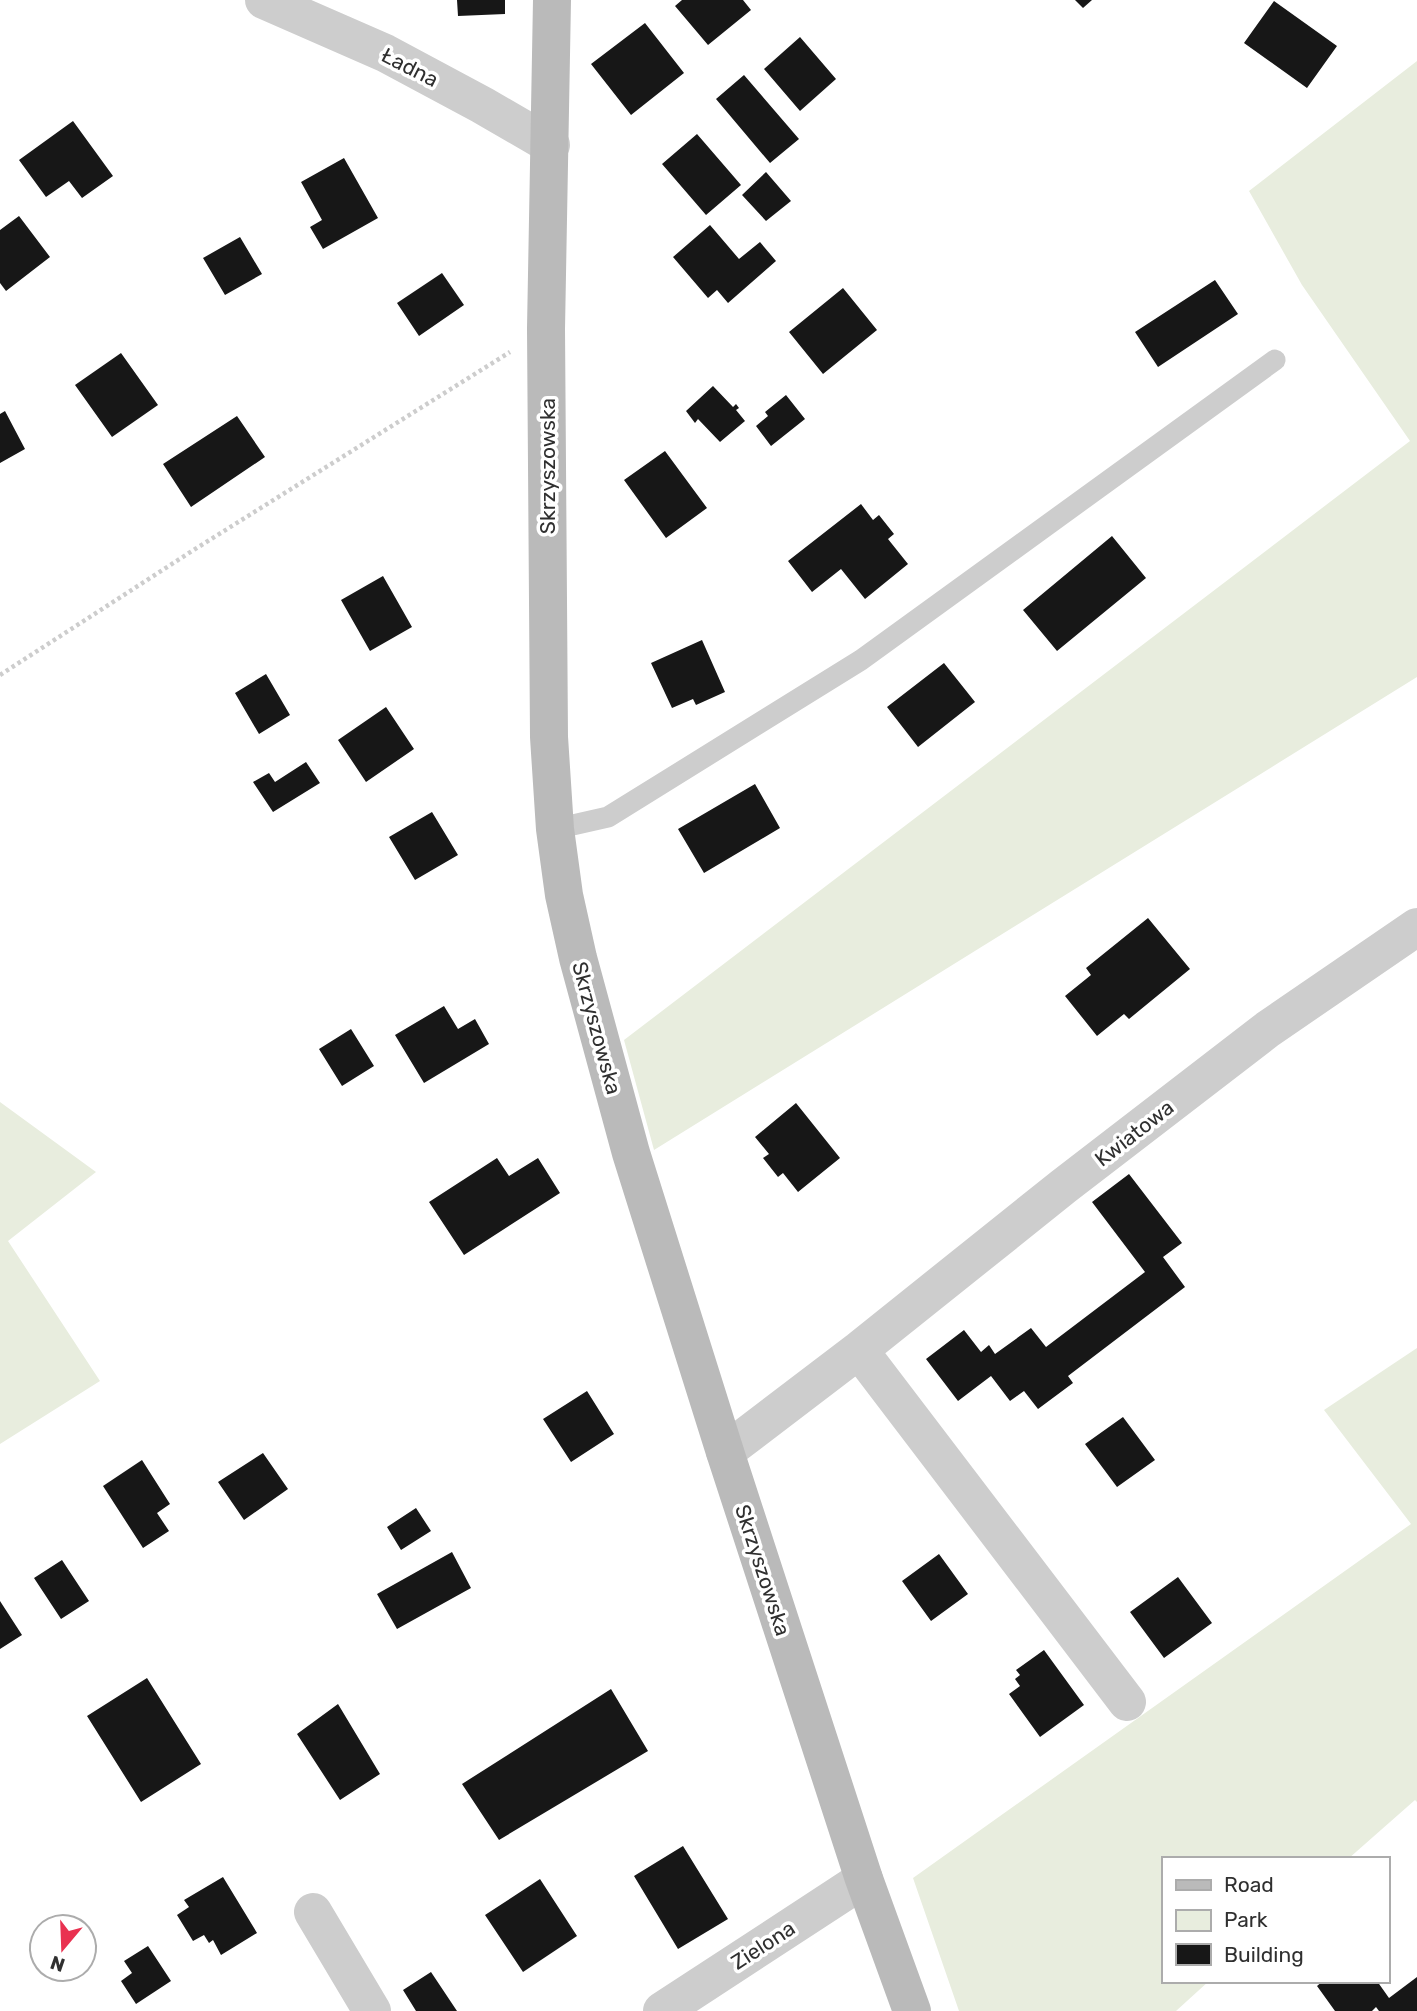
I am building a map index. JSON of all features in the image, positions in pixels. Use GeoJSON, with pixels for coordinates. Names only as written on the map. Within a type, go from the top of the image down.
{"type":"FeatureCollection","features":[{"type":"Feature","properties":{"kind":"street","name":"Ładna"},"geometry":{"type":"LineString","coordinates":[[264,0],[385,53],[551,145]]}},
{"type":"Feature","properties":{"kind":"street","name":"Skrzyszowska"},"geometry":{"type":"LineString","coordinates":[[552,0],[546,329],[549,737],[555,829],[564,895],[578,958],[631,1153],[724,1452],[863,1879],[912,2011]]}},
{"type":"Feature","properties":{"kind":"street","name":"Kwiatowa"},"geometry":{"type":"LineString","coordinates":[[724,1452],[859,1350],[1064,1186],[1268,1029],[1417,927]]}},
{"type":"Feature","properties":{"kind":"street"},"geometry":{"type":"LineString","coordinates":[[859,1350],[1126,1702]]}},
{"type":"Feature","properties":{"kind":"street","name":"Zielona"},"geometry":{"type":"LineString","coordinates":[[662,2011],[863,1879]]}},
{"type":"Feature","properties":{"kind":"street"},"geometry":{"type":"LineString","coordinates":[[313,1912],[372,2011]]}},
{"type":"Feature","properties":{"kind":"lane"},"geometry":{"type":"LineString","coordinates":[[555,829],[608,817],[861,660],[1275,360]]}},
{"type":"Feature","properties":{"kind":"path"},"geometry":{"type":"LineString","coordinates":[[0,675],[546,329]]}},
{"type":"Feature","properties":{"kind":"green space"},"geometry":{"type":"Polygon","coordinates":[[[1417,61],[1417,677],[654,1150],[624,1040],[1410,441],[1302,285],[1249,191],[1417,61]]]}},
{"type":"Feature","properties":{"kind":"green space"},"geometry":{"type":"Polygon","coordinates":[[[0,1102],[96,1172],[8,1241],[100,1381],[0,1444],[0,1102]]]}},
{"type":"Feature","properties":{"kind":"green space"},"geometry":{"type":"Polygon","coordinates":[[[1417,1348],[1417,1802],[1415,1800],[1350,1857],[1162,1857],[1162,1983],[1207,1983],[1176,2011],[959,2011],[913,1878],[1411,1524],[1324,1410],[1417,1348]]]}},
{"type":"Feature","properties":{"kind":"building"},"geometry":{"type":"Polygon","coordinates":[[[457,0],[505,0],[505,14],[458,16],[457,0]]]}},
{"type":"Feature","properties":{"kind":"building"},"geometry":{"type":"Polygon","coordinates":[[[682,0],[743,0],[751,10],[708,45],[675,6],[682,0]]]}},
{"type":"Feature","properties":{"kind":"building"},"geometry":{"type":"Polygon","coordinates":[[[1075,0],[1092,0],[1083,8],[1075,0]]]}},
{"type":"Feature","properties":{"kind":"building"},"geometry":{"type":"Polygon","coordinates":[[[1274,1],[1337,46],[1307,88],[1244,43],[1274,1]]]}},
{"type":"Feature","properties":{"kind":"building"},"geometry":{"type":"Polygon","coordinates":[[[645,23],[684,73],[631,115],[591,64],[645,23]]]}},
{"type":"Feature","properties":{"kind":"building"},"geometry":{"type":"Polygon","coordinates":[[[800,37],[836,79],[800,111],[764,69],[800,37]]]}},
{"type":"Feature","properties":{"kind":"building"},"geometry":{"type":"Polygon","coordinates":[[[744,75],[799,139],[770,163],[716,99],[744,75]]]}},
{"type":"Feature","properties":{"kind":"building"},"geometry":{"type":"Polygon","coordinates":[[[73,121],[113,176],[82,198],[69,181],[46,197],[19,160],[73,121]]]}},
{"type":"Feature","properties":{"kind":"building"},"geometry":{"type":"Polygon","coordinates":[[[697,134],[741,185],[706,215],[662,164],[697,134]]]}},
{"type":"Feature","properties":{"kind":"building"},"geometry":{"type":"Polygon","coordinates":[[[344,158],[378,218],[323,249],[310,227],[322,220],[301,182],[344,158]]]}},
{"type":"Feature","properties":{"kind":"building"},"geometry":{"type":"Polygon","coordinates":[[[766,172],[791,201],[766,221],[742,195],[766,172]]]}},
{"type":"Feature","properties":{"kind":"building"},"geometry":{"type":"Polygon","coordinates":[[[19,216],[50,257],[6,291],[0,283],[0,230],[19,216]]]}},
{"type":"Feature","properties":{"kind":"building"},"geometry":{"type":"Polygon","coordinates":[[[710,225],[739,259],[760,242],[776,261],[728,303],[717,290],[708,298],[673,257],[710,225]]]}},
{"type":"Feature","properties":{"kind":"building"},"geometry":{"type":"Polygon","coordinates":[[[240,237],[262,274],[225,295],[203,258],[240,237]]]}},
{"type":"Feature","properties":{"kind":"building"},"geometry":{"type":"Polygon","coordinates":[[[442,273],[464,305],[419,336],[397,303],[442,273]]]}},
{"type":"Feature","properties":{"kind":"building"},"geometry":{"type":"Polygon","coordinates":[[[1215,280],[1238,314],[1158,367],[1135,332],[1215,280]]]}},
{"type":"Feature","properties":{"kind":"building"},"geometry":{"type":"Polygon","coordinates":[[[843,288],[877,330],[823,374],[789,332],[843,288]]]}},
{"type":"Feature","properties":{"kind":"building"},"geometry":{"type":"Polygon","coordinates":[[[121,353],[158,405],[112,437],[75,385],[121,353]]]}},
{"type":"Feature","properties":{"kind":"building"},"geometry":{"type":"Polygon","coordinates":[[[713,386],[733,407],[736,404],[739,408],[736,410],[745,421],[720,442],[698,419],[695,423],[686,411],[713,386]]]}},
{"type":"Feature","properties":{"kind":"building"},"geometry":{"type":"Polygon","coordinates":[[[786,395],[805,419],[771,446],[756,426],[768,416],[765,412],[786,395]]]}},
{"type":"Feature","properties":{"kind":"building"},"geometry":{"type":"Polygon","coordinates":[[[5,411],[25,449],[0,463],[0,414],[5,411]]]}},
{"type":"Feature","properties":{"kind":"building"},"geometry":{"type":"Polygon","coordinates":[[[237,416],[265,457],[191,507],[163,464],[237,416]]]}},
{"type":"Feature","properties":{"kind":"building"},"geometry":{"type":"Polygon","coordinates":[[[665,451],[707,508],[666,538],[624,480],[665,451]]]}},
{"type":"Feature","properties":{"kind":"building"},"geometry":{"type":"Polygon","coordinates":[[[861,504],[873,520],[879,515],[894,534],[888,539],[908,564],[865,599],[841,569],[812,592],[788,561],[861,504]]]}},
{"type":"Feature","properties":{"kind":"building"},"geometry":{"type":"Polygon","coordinates":[[[1112,536],[1146,578],[1057,651],[1023,610],[1112,536]]]}},
{"type":"Feature","properties":{"kind":"building"},"geometry":{"type":"Polygon","coordinates":[[[383,576],[412,627],[370,651],[341,600],[383,576]]]}},
{"type":"Feature","properties":{"kind":"building"},"geometry":{"type":"Polygon","coordinates":[[[702,640],[725,692],[696,705],[693,699],[672,708],[651,663],[702,640]]]}},
{"type":"Feature","properties":{"kind":"building"},"geometry":{"type":"Polygon","coordinates":[[[944,663],[975,702],[918,747],[887,707],[944,663]]]}},
{"type":"Feature","properties":{"kind":"building"},"geometry":{"type":"Polygon","coordinates":[[[266,674],[290,715],[259,734],[235,693],[266,674]]]}},
{"type":"Feature","properties":{"kind":"building"},"geometry":{"type":"Polygon","coordinates":[[[386,707],[414,749],[366,782],[338,740],[386,707]]]}},
{"type":"Feature","properties":{"kind":"building"},"geometry":{"type":"Polygon","coordinates":[[[306,762],[320,783],[273,812],[253,782],[269,773],[275,782],[306,762]]]}},
{"type":"Feature","properties":{"kind":"building"},"geometry":{"type":"Polygon","coordinates":[[[755,784],[780,828],[704,873],[678,829],[755,784]]]}},
{"type":"Feature","properties":{"kind":"building"},"geometry":{"type":"Polygon","coordinates":[[[432,812],[458,855],[415,880],[389,837],[432,812]]]}},
{"type":"Feature","properties":{"kind":"building"},"geometry":{"type":"Polygon","coordinates":[[[1148,918],[1190,969],[1129,1019],[1124,1014],[1097,1036],[1065,996],[1091,975],[1086,968],[1148,918]]]}},
{"type":"Feature","properties":{"kind":"building"},"geometry":{"type":"Polygon","coordinates":[[[444,1006],[458,1029],[475,1019],[489,1044],[424,1083],[395,1035],[444,1006]]]}},
{"type":"Feature","properties":{"kind":"building"},"geometry":{"type":"Polygon","coordinates":[[[351,1029],[374,1066],[342,1086],[319,1049],[351,1029]]]}},
{"type":"Feature","properties":{"kind":"building"},"geometry":{"type":"Polygon","coordinates":[[[796,1103],[840,1158],[798,1192],[783,1173],[778,1177],[763,1158],[769,1154],[755,1137],[796,1103]]]}},
{"type":"Feature","properties":{"kind":"building"},"geometry":{"type":"Polygon","coordinates":[[[497,1158],[509,1176],[538,1158],[560,1193],[464,1255],[429,1202],[497,1158]]]}},
{"type":"Feature","properties":{"kind":"building"},"geometry":{"type":"Polygon","coordinates":[[[1129,1174],[1182,1243],[1163,1257],[1185,1287],[1068,1376],[1073,1383],[1038,1409],[1024,1391],[1010,1401],[991,1376],[958,1401],[926,1359],[964,1330],[981,1352],[989,1345],[995,1354],[1031,1328],[1046,1347],[1145,1272],[1092,1202],[1129,1174]]]}},
{"type":"Feature","properties":{"kind":"building"},"geometry":{"type":"Polygon","coordinates":[[[587,1391],[614,1434],[571,1462],[543,1419],[587,1391]]]}},
{"type":"Feature","properties":{"kind":"building"},"geometry":{"type":"Polygon","coordinates":[[[1123,1417],[1155,1460],[1117,1487],[1085,1444],[1123,1417]]]}},
{"type":"Feature","properties":{"kind":"building"},"geometry":{"type":"Polygon","coordinates":[[[263,1453],[288,1489],[244,1520],[218,1482],[263,1453]]]}},
{"type":"Feature","properties":{"kind":"building"},"geometry":{"type":"Polygon","coordinates":[[[142,1460],[170,1504],[157,1513],[169,1531],[143,1548],[103,1486],[142,1460]]]}},
{"type":"Feature","properties":{"kind":"building"},"geometry":{"type":"Polygon","coordinates":[[[416,1508],[431,1531],[401,1550],[387,1527],[416,1508]]]}},
{"type":"Feature","properties":{"kind":"building"},"geometry":{"type":"Polygon","coordinates":[[[452,1552],[471,1588],[397,1629],[377,1594],[452,1552]]]}},
{"type":"Feature","properties":{"kind":"building"},"geometry":{"type":"Polygon","coordinates":[[[939,1554],[968,1594],[931,1621],[902,1581],[939,1554]]]}},
{"type":"Feature","properties":{"kind":"building"},"geometry":{"type":"Polygon","coordinates":[[[62,1560],[89,1601],[61,1619],[34,1578],[62,1560]]]}},
{"type":"Feature","properties":{"kind":"building"},"geometry":{"type":"Polygon","coordinates":[[[1178,1577],[1212,1623],[1164,1658],[1130,1612],[1178,1577]]]}},
{"type":"Feature","properties":{"kind":"building"},"geometry":{"type":"Polygon","coordinates":[[[0,1601],[22,1635],[0,1649],[0,1601]]]}},
{"type":"Feature","properties":{"kind":"building"},"geometry":{"type":"Polygon","coordinates":[[[1044,1650],[1084,1705],[1040,1737],[1009,1694],[1020,1686],[1015,1679],[1020,1675],[1016,1670],[1044,1650]]]}},
{"type":"Feature","properties":{"kind":"building"},"geometry":{"type":"Polygon","coordinates":[[[147,1678],[201,1764],[141,1802],[87,1716],[147,1678]]]}},
{"type":"Feature","properties":{"kind":"building"},"geometry":{"type":"Polygon","coordinates":[[[611,1689],[648,1751],[499,1840],[462,1784],[611,1689]]]}},
{"type":"Feature","properties":{"kind":"building"},"geometry":{"type":"Polygon","coordinates":[[[338,1704],[380,1774],[340,1800],[297,1734],[338,1704]]]}},
{"type":"Feature","properties":{"kind":"building"},"geometry":{"type":"Polygon","coordinates":[[[683,1846],[728,1919],[678,1949],[634,1876],[683,1846]]]}},
{"type":"Feature","properties":{"kind":"building"},"geometry":{"type":"Polygon","coordinates":[[[223,1877],[257,1933],[221,1955],[213,1940],[209,1943],[204,1935],[193,1941],[177,1915],[189,1907],[184,1900],[223,1877]]]}},
{"type":"Feature","properties":{"kind":"building"},"geometry":{"type":"Polygon","coordinates":[[[540,1879],[577,1936],[523,1972],[485,1915],[540,1879]]]}},
{"type":"Feature","properties":{"kind":"building"},"geometry":{"type":"Polygon","coordinates":[[[148,1946],[171,1981],[136,2004],[121,1981],[132,1973],[124,1961],[148,1946]]]}},
{"type":"Feature","properties":{"kind":"building"},"geometry":{"type":"Polygon","coordinates":[[[431,1972],[457,2011],[416,2011],[403,1990],[431,1972]]]}},
{"type":"Feature","properties":{"kind":"building"},"geometry":{"type":"Polygon","coordinates":[[[1417,1977],[1417,2011],[1379,2011],[1376,2007],[1372,2011],[1335,2011],[1317,1986],[1321,1983],[1378,1983],[1389,1998],[1417,1977]]]}}]}
